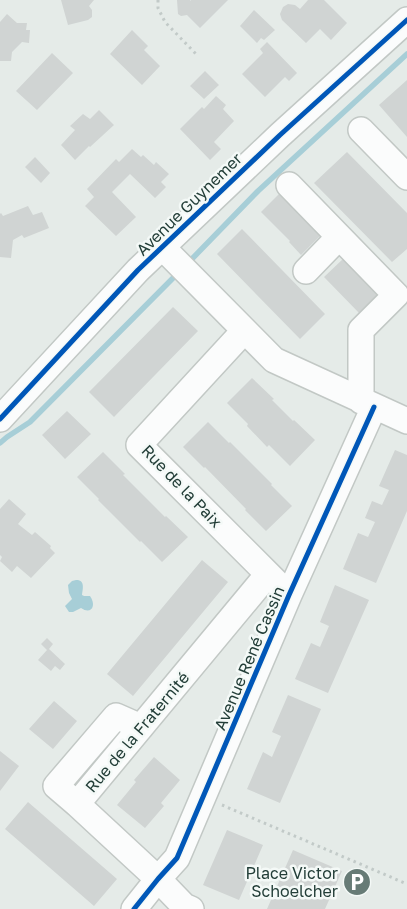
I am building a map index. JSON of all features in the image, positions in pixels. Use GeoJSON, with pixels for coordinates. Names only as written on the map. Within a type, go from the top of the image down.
{"type":"FeatureCollection","features":[{"type":"Feature","properties":{"kind":"street","name":"Avenue Guynemer"},"geometry":{"type":"LineString","coordinates":[[0,418],[132,277],[176,261],[294,122],[407,20]]}},
{"type":"Feature","properties":{"kind":"street"},"geometry":{"type":"LineString","coordinates":[[361,130],[406,172]]}},
{"type":"Feature","properties":{"kind":"street"},"geometry":{"type":"LineString","coordinates":[[289,185],[396,295],[361,330],[367,404]]}},
{"type":"Feature","properties":{"kind":"street"},"geometry":{"type":"LineString","coordinates":[[306,271],[339,237]]}},
{"type":"Feature","properties":{"kind":"street"},"geometry":{"type":"LineString","coordinates":[[176,261],[274,360],[407,422]]}},
{"type":"Feature","properties":{"kind":"street","name":"Rue de la Paix"},"geometry":{"type":"LineString","coordinates":[[244,331],[139,445],[289,595]]}},
{"type":"Feature","properties":{"kind":"street","name":"Avenue René Cassin"},"geometry":{"type":"LineString","coordinates":[[134,909],[177,858],[289,595],[367,404]]}},
{"type":"Feature","properties":{"kind":"street","name":"Rue de la Fraternité"},"geometry":{"type":"LineString","coordinates":[[191,909],[184,906],[158,879],[77,804],[268,574]]}},
{"type":"Feature","properties":{"kind":"path"},"geometry":{"type":"LineString","coordinates":[[158,0],[158,8],[165,22],[198,55]]}},
{"type":"Feature","properties":{"kind":"path"},"geometry":{"type":"LineString","coordinates":[[203,797],[407,884]]}},
{"type":"Feature","properties":{"kind":"water"},"geometry":{"type":"Polygon","coordinates":[[[76,580],[82,583],[82,595],[90,596],[92,600],[93,606],[90,610],[81,608],[69,612],[65,606],[72,599],[68,585],[76,580]]]}},
{"type":"Feature","properties":{"kind":"building"},"geometry":{"type":"Polygon","coordinates":[[[61,0],[94,0],[89,6],[92,10],[92,17],[88,20],[68,25],[61,0]]]}},
{"type":"Feature","properties":{"kind":"building"},"geometry":{"type":"Polygon","coordinates":[[[177,0],[228,0],[200,28],[187,15],[181,16],[178,14],[177,0]]]}},
{"type":"Feature","properties":{"kind":"building"},"geometry":{"type":"Polygon","coordinates":[[[308,0],[324,0],[347,23],[331,40],[320,29],[306,43],[282,20],[280,14],[283,7],[288,4],[295,5],[300,9],[308,0]]]}},
{"type":"Feature","properties":{"kind":"building"},"geometry":{"type":"Polygon","coordinates":[[[254,10],[275,30],[264,40],[261,38],[257,43],[240,26],[254,10]]]}},
{"type":"Feature","properties":{"kind":"building"},"geometry":{"type":"Polygon","coordinates":[[[7,14],[17,23],[27,23],[26,30],[30,30],[29,43],[22,42],[12,52],[11,61],[0,61],[0,22],[7,14]]]}},
{"type":"Feature","properties":{"kind":"building"},"geometry":{"type":"Polygon","coordinates":[[[132,30],[148,46],[144,50],[160,66],[142,85],[110,54],[132,30]]]}},
{"type":"Feature","properties":{"kind":"building"},"geometry":{"type":"Polygon","coordinates":[[[267,42],[297,73],[289,81],[285,77],[265,97],[242,74],[263,53],[260,49],[267,42]]]}},
{"type":"Feature","properties":{"kind":"building"},"geometry":{"type":"Polygon","coordinates":[[[52,53],[73,73],[37,110],[16,91],[52,53]]]}},
{"type":"Feature","properties":{"kind":"building"},"geometry":{"type":"Polygon","coordinates":[[[205,71],[219,85],[204,99],[190,86],[205,71]]]}},
{"type":"Feature","properties":{"kind":"building"},"geometry":{"type":"Polygon","coordinates":[[[407,80],[407,137],[379,105],[407,80]]]}},
{"type":"Feature","properties":{"kind":"building"},"geometry":{"type":"Polygon","coordinates":[[[216,96],[226,105],[223,109],[234,121],[214,142],[221,149],[210,160],[180,129],[216,96]]]}},
{"type":"Feature","properties":{"kind":"building"},"geometry":{"type":"Polygon","coordinates":[[[99,110],[114,125],[75,160],[61,145],[75,130],[70,126],[83,114],[90,119],[99,110]]]}},
{"type":"Feature","properties":{"kind":"building"},"geometry":{"type":"Polygon","coordinates":[[[132,149],[141,157],[143,155],[154,165],[156,162],[169,174],[161,182],[166,187],[155,198],[130,174],[112,192],[136,217],[116,236],[85,206],[94,197],[87,189],[116,159],[119,162],[132,149]]]}},
{"type":"Feature","properties":{"kind":"building"},"geometry":{"type":"Polygon","coordinates":[[[347,152],[407,213],[407,249],[392,262],[314,183],[347,152]]]}},
{"type":"Feature","properties":{"kind":"building"},"geometry":{"type":"Polygon","coordinates":[[[35,157],[50,173],[41,183],[25,167],[35,157]]]}},
{"type":"Feature","properties":{"kind":"building"},"geometry":{"type":"Polygon","coordinates":[[[283,190],[324,232],[301,255],[261,212],[283,190]]]}},
{"type":"Feature","properties":{"kind":"building"},"geometry":{"type":"Polygon","coordinates":[[[28,206],[33,215],[42,212],[49,228],[24,238],[22,235],[13,240],[11,258],[0,257],[0,214],[3,216],[28,206]]]}},
{"type":"Feature","properties":{"kind":"building"},"geometry":{"type":"Polygon","coordinates":[[[242,229],[325,314],[300,339],[217,254],[242,229]]]}},
{"type":"Feature","properties":{"kind":"building"},"geometry":{"type":"Polygon","coordinates":[[[344,258],[380,295],[360,314],[324,277],[344,258]]]}},
{"type":"Feature","properties":{"kind":"building"},"geometry":{"type":"Polygon","coordinates":[[[173,307],[198,331],[114,417],[89,392],[173,307]]]}},
{"type":"Feature","properties":{"kind":"building"},"geometry":{"type":"Polygon","coordinates":[[[252,378],[293,421],[315,440],[290,466],[269,445],[267,447],[227,403],[252,378]]]}},
{"type":"Feature","properties":{"kind":"building"},"geometry":{"type":"Polygon","coordinates":[[[67,411],[91,434],[65,459],[42,435],[67,411]]]}},
{"type":"Feature","properties":{"kind":"building"},"geometry":{"type":"Polygon","coordinates":[[[208,422],[292,506],[266,531],[205,467],[183,447],[208,422]]]}},
{"type":"Feature","properties":{"kind":"building"},"geometry":{"type":"Polygon","coordinates":[[[395,450],[407,455],[407,511],[376,583],[343,569],[358,533],[368,537],[375,522],[365,518],[372,501],[382,505],[389,490],[379,486],[395,450]]]}},
{"type":"Feature","properties":{"kind":"building"},"geometry":{"type":"Polygon","coordinates":[[[103,452],[165,517],[188,537],[162,562],[77,477],[103,452]]]}},
{"type":"Feature","properties":{"kind":"building"},"geometry":{"type":"Polygon","coordinates":[[[9,499],[26,514],[18,524],[32,535],[35,532],[51,546],[50,548],[55,553],[31,578],[17,566],[12,572],[0,561],[2,557],[0,555],[0,509],[9,499]]]}},
{"type":"Feature","properties":{"kind":"building"},"geometry":{"type":"Polygon","coordinates":[[[202,560],[228,582],[133,696],[107,674],[202,560]]]}},
{"type":"Feature","properties":{"kind":"building"},"geometry":{"type":"Polygon","coordinates":[[[335,585],[369,600],[328,693],[295,679],[311,643],[320,647],[329,626],[320,622],[335,585]]]}},
{"type":"Feature","properties":{"kind":"building"},"geometry":{"type":"Polygon","coordinates":[[[47,638],[53,644],[49,649],[65,664],[60,670],[55,666],[51,671],[38,660],[47,650],[41,644],[47,638]]]}},
{"type":"Feature","properties":{"kind":"building"},"geometry":{"type":"Polygon","coordinates":[[[288,695],[321,709],[280,803],[247,789],[263,752],[272,757],[281,736],[272,732],[288,695]]]}},
{"type":"Feature","properties":{"kind":"building"},"geometry":{"type":"Polygon","coordinates":[[[54,701],[77,721],[53,749],[29,729],[54,701]]]}},
{"type":"Feature","properties":{"kind":"building"},"geometry":{"type":"Polygon","coordinates":[[[0,751],[19,766],[0,791],[0,751]]]}},
{"type":"Feature","properties":{"kind":"building"},"geometry":{"type":"Polygon","coordinates":[[[154,757],[180,780],[161,803],[164,806],[145,828],[117,805],[136,782],[134,780],[154,757]]]}},
{"type":"Feature","properties":{"kind":"building"},"geometry":{"type":"Polygon","coordinates":[[[28,802],[117,879],[94,906],[5,829],[28,802]]]}},
{"type":"Feature","properties":{"kind":"building"},"geometry":{"type":"Polygon","coordinates":[[[227,830],[263,845],[239,900],[203,885],[227,830]]]}},
{"type":"Feature","properties":{"kind":"building"},"geometry":{"type":"Polygon","coordinates":[[[293,850],[342,871],[325,909],[267,909],[293,850]]]}},
{"type":"Feature","properties":{"kind":"waterway"},"geometry":{"type":"LineString","coordinates":[[187,264],[258,191],[407,54]]}},
{"type":"Feature","properties":{"kind":"waterway"},"geometry":{"type":"LineString","coordinates":[[0,443],[30,422],[179,272]]}},
{"type":"Feature","properties":{"kind":"cycle path"},"geometry":{"type":"LineString","coordinates":[[0,419],[138,270],[280,135],[407,20]]}},
{"type":"Feature","properties":{"kind":"cycle path"},"geometry":{"type":"LineString","coordinates":[[134,909],[177,858],[289,595],[374,407]]}},
{"type":"Feature","properties":{"kind":"place","name":"Place Victor Schoelcher"},"geometry":{"type":"Point","coordinates":[357,882]}}]}
